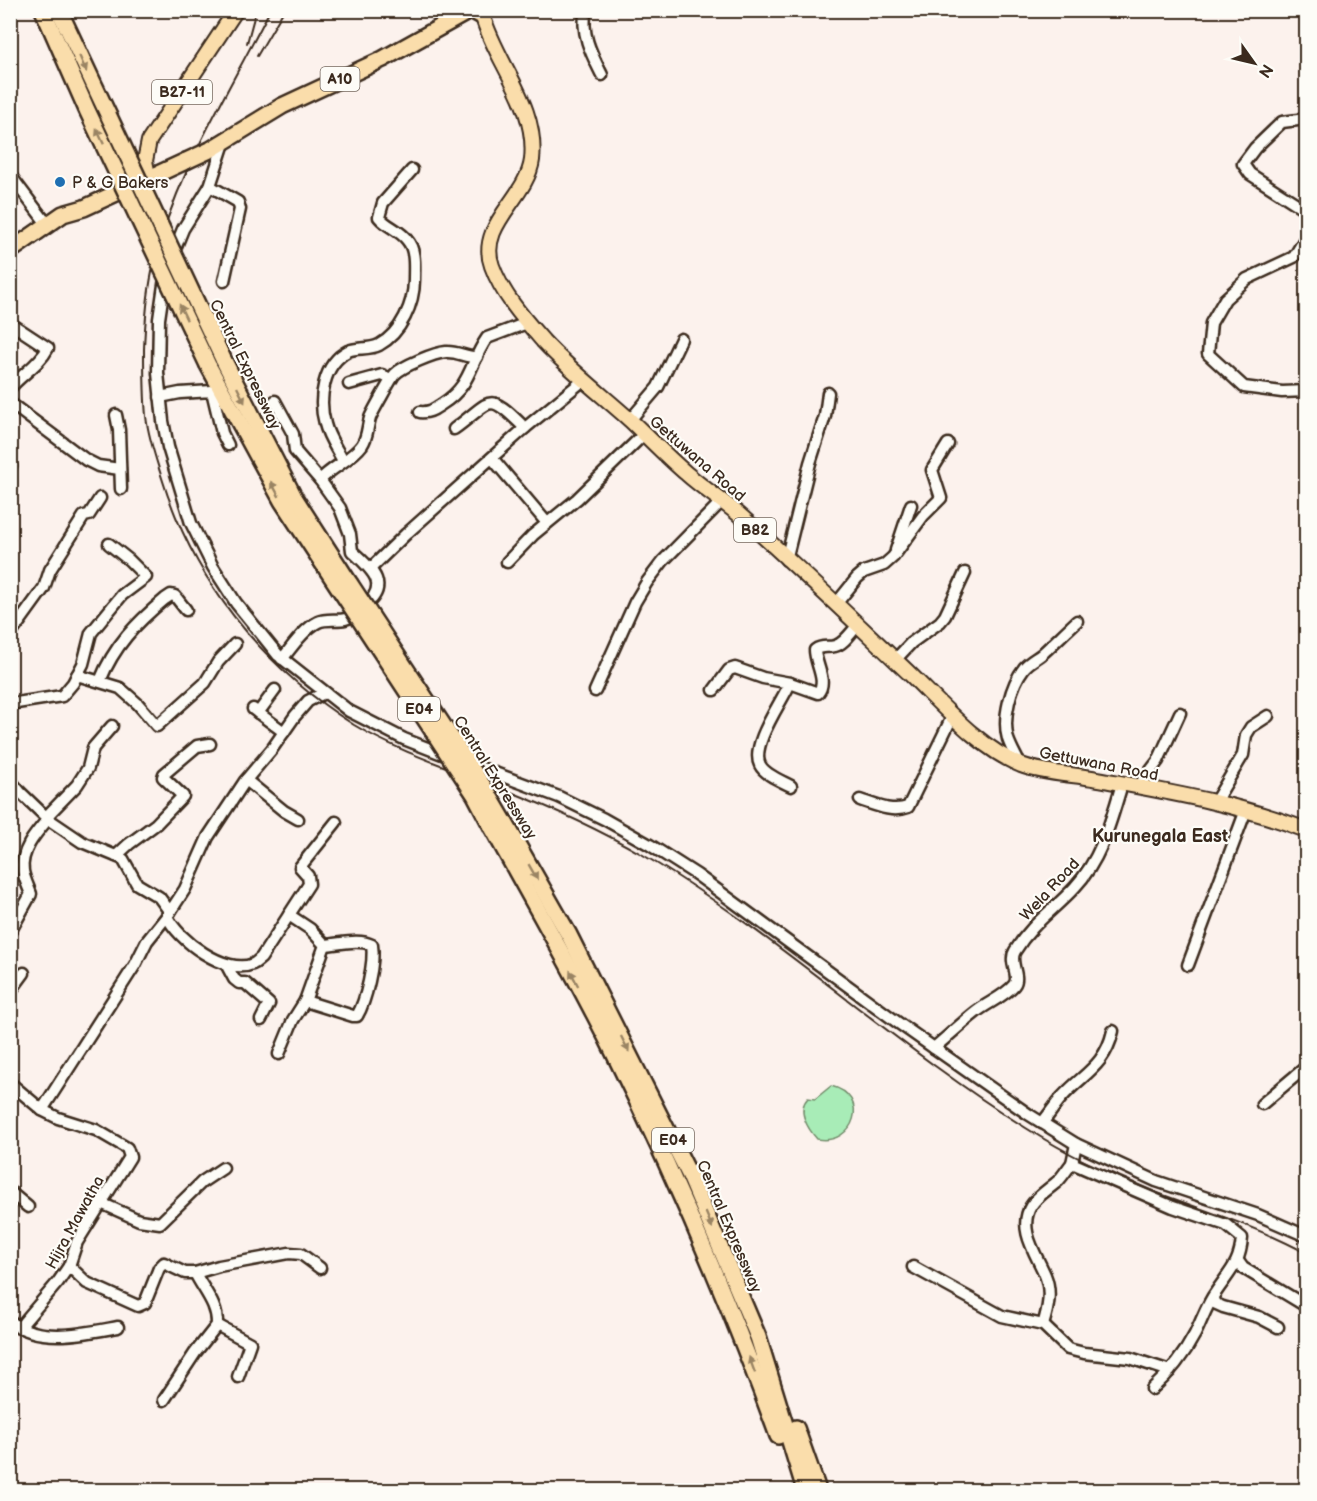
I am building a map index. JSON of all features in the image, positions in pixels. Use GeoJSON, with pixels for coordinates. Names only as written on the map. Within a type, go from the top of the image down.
{"type":"FeatureCollection","features":[{"type":"Feature","properties":{"kind":"highway","name":"Central Expressway"},"geometry":{"type":"LineString","coordinates":[[59,10],[215,362]]}},
{"type":"Feature","properties":{"kind":"highway","name":"A10"},"geometry":{"type":"LineString","coordinates":[[10,251],[63,214],[84,208],[149,180],[217,146],[282,106],[478,11]]}},
{"type":"Feature","properties":{"kind":"highway","name":"Central Expressway"},"geometry":{"type":"LineString","coordinates":[[44,14],[215,362],[346,588],[475,795],[611,1047],[674,1180],[741,1335],[787,1459],[803,1491]]}},
{"type":"Feature","properties":{"kind":"highway","name":"Central Expressway"},"geometry":{"type":"LineString","coordinates":[[346,588],[487,792],[569,935],[690,1176],[758,1337],[803,1491]]}},
{"type":"Feature","properties":{"kind":"highway"},"geometry":{"type":"LineString","coordinates":[[758,1337],[767,1350],[818,1491]]}},
{"type":"Feature","properties":{"kind":"main road","name":"B27-11"},"geometry":{"type":"LineString","coordinates":[[149,180],[145,161],[149,141],[236,10]]}},
{"type":"Feature","properties":{"kind":"main road","name":"Gettuwana Road"},"geometry":{"type":"LineString","coordinates":[[478,11],[523,100],[533,150],[529,174],[491,238],[489,251],[491,263],[498,280],[527,322],[550,348],[690,476],[722,501],[836,604],[953,715],[991,747],[1020,765],[1215,802],[1306,830]]}},
{"type":"Feature","properties":{"kind":"street"},"geometry":{"type":"LineString","coordinates":[[586,10],[583,21],[590,50],[602,75]]}},
{"type":"Feature","properties":{"kind":"street"},"geometry":{"type":"LineString","coordinates":[[1306,118],[1282,122],[1260,142],[1243,164],[1250,174],[1306,210]]}},
{"type":"Feature","properties":{"kind":"street"},"geometry":{"type":"LineString","coordinates":[[217,146],[210,186],[183,229],[165,278],[158,338],[160,397],[168,447],[191,523],[213,567],[236,603],[282,659],[349,711],[404,739],[559,797],[650,845],[697,875],[934,1048],[1076,1144],[1156,1181],[1258,1215],[1306,1236]]}},
{"type":"Feature","properties":{"kind":"street"},"geometry":{"type":"LineString","coordinates":[[343,461],[325,424],[322,408],[323,390],[328,372],[335,360],[350,350],[378,345],[401,324],[410,306],[414,290],[412,250],[407,239],[383,222],[380,217],[383,203],[412,170]]}},
{"type":"Feature","properties":{"kind":"street"},"geometry":{"type":"LineString","coordinates":[[10,175],[47,224]]}},
{"type":"Feature","properties":{"kind":"street"},"geometry":{"type":"LineString","coordinates":[[210,186],[238,202],[240,209],[224,281]]}},
{"type":"Feature","properties":{"kind":"street"},"geometry":{"type":"LineString","coordinates":[[1306,237],[1294,256],[1247,279],[1225,299],[1211,323],[1208,354],[1244,387],[1282,392],[1306,391]]}},
{"type":"Feature","properties":{"kind":"street"},"geometry":{"type":"LineString","coordinates":[[420,412],[429,412],[453,397],[468,380],[487,338],[527,322]]}},
{"type":"Feature","properties":{"kind":"street"},"geometry":{"type":"LineString","coordinates":[[10,323],[48,348],[44,355],[10,388]]}},
{"type":"Feature","properties":{"kind":"street"},"geometry":{"type":"LineString","coordinates":[[630,420],[658,387],[681,339]]}},
{"type":"Feature","properties":{"kind":"street"},"geometry":{"type":"LineString","coordinates":[[320,480],[330,470],[359,450],[368,435],[371,416],[391,379],[397,373],[445,351],[471,358],[477,357]]}},
{"type":"Feature","properties":{"kind":"street"},"geometry":{"type":"LineString","coordinates":[[349,384],[382,375],[391,379]]}},
{"type":"Feature","properties":{"kind":"street"},"geometry":{"type":"LineString","coordinates":[[371,568],[525,428],[585,379]]}},
{"type":"Feature","properties":{"kind":"street"},"geometry":{"type":"LineString","coordinates":[[160,397],[212,391],[222,433],[228,445]]}},
{"type":"Feature","properties":{"kind":"street"},"geometry":{"type":"LineString","coordinates":[[786,560],[810,463],[825,416],[828,393]]}},
{"type":"Feature","properties":{"kind":"street"},"geometry":{"type":"LineString","coordinates":[[275,401],[293,434],[295,451],[340,508],[350,534],[352,551],[371,568],[378,583],[372,600],[347,620],[318,621],[282,659]]}},
{"type":"Feature","properties":{"kind":"street"},"geometry":{"type":"LineString","coordinates":[[10,403],[86,460],[98,466],[120,469]]}},
{"type":"Feature","properties":{"kind":"street"},"geometry":{"type":"LineString","coordinates":[[454,429],[483,406],[491,403],[498,403],[504,407],[525,428]]}},
{"type":"Feature","properties":{"kind":"street"},"geometry":{"type":"LineString","coordinates":[[116,415],[119,430],[121,489]]}},
{"type":"Feature","properties":{"kind":"street"},"geometry":{"type":"LineString","coordinates":[[507,562],[644,434]]}},
{"type":"Feature","properties":{"kind":"street"},"geometry":{"type":"LineString","coordinates":[[836,604],[857,578],[884,565],[923,516],[941,498],[932,470],[948,444]]}},
{"type":"Feature","properties":{"kind":"street"},"geometry":{"type":"LineString","coordinates":[[492,458],[547,523]]}},
{"type":"Feature","properties":{"kind":"street"},"geometry":{"type":"LineString","coordinates":[[10,635],[44,588],[50,570],[74,530],[100,498]]}},
{"type":"Feature","properties":{"kind":"street"},"geometry":{"type":"LineString","coordinates":[[595,691],[635,602],[647,582],[663,561],[722,501]]}},
{"type":"Feature","properties":{"kind":"street"},"geometry":{"type":"LineString","coordinates":[[895,553],[911,505]]}},
{"type":"Feature","properties":{"kind":"street"},"geometry":{"type":"LineString","coordinates":[[10,704],[62,696],[77,675],[87,654],[91,633],[122,594],[146,577],[109,544]]}},
{"type":"Feature","properties":{"kind":"street"},"geometry":{"type":"LineString","coordinates":[[895,660],[911,643],[940,622],[965,573]]}},
{"type":"Feature","properties":{"kind":"street"},"geometry":{"type":"LineString","coordinates":[[100,681],[120,642],[142,618],[165,599],[171,595],[175,596],[186,610]]}},
{"type":"Feature","properties":{"kind":"street"},"geometry":{"type":"LineString","coordinates":[[1020,765],[1008,741],[1006,728],[1016,682],[1030,661],[1040,656],[1077,621]]}},
{"type":"Feature","properties":{"kind":"street"},"geometry":{"type":"LineString","coordinates":[[714,690],[729,670],[735,668],[763,678],[790,683],[813,693],[820,691],[822,681],[815,650],[819,646],[839,645],[858,625]]}},
{"type":"Feature","properties":{"kind":"street"},"geometry":{"type":"LineString","coordinates":[[77,675],[120,688],[158,726],[206,682],[218,662],[235,644]]}},
{"type":"Feature","properties":{"kind":"street"},"geometry":{"type":"LineString","coordinates":[[790,683],[762,737],[758,758],[764,770],[791,786]]}},
{"type":"Feature","properties":{"kind":"street"},"geometry":{"type":"LineString","coordinates":[[275,690],[255,711],[284,732]]}},
{"type":"Feature","properties":{"kind":"street"},"geometry":{"type":"LineString","coordinates":[[42,1110],[135,965],[147,941],[189,882],[208,837],[246,780],[308,701],[324,693]]}},
{"type":"Feature","properties":{"kind":"street"},"geometry":{"type":"LineString","coordinates":[[1137,787],[1158,761],[1180,713]]}},
{"type":"Feature","properties":{"kind":"street"},"geometry":{"type":"LineString","coordinates":[[860,800],[888,809],[908,807],[953,715]]}},
{"type":"Feature","properties":{"kind":"street"},"geometry":{"type":"LineString","coordinates":[[1215,802],[1243,755],[1246,735],[1251,727],[1268,716]]}},
{"type":"Feature","properties":{"kind":"street"},"geometry":{"type":"LineString","coordinates":[[10,932],[31,894],[23,870],[24,857],[34,836],[77,785],[88,768],[93,748],[112,726]]}},
{"type":"Feature","properties":{"kind":"street"},"geometry":{"type":"LineString","coordinates":[[117,856],[129,843],[156,824],[183,796],[163,777],[164,774],[197,746],[210,744]]}},
{"type":"Feature","properties":{"kind":"street"},"geometry":{"type":"LineString","coordinates":[[10,780],[47,818],[82,842],[117,856],[127,864],[137,884],[159,897],[178,934],[211,957],[226,964],[239,966],[253,964],[261,958],[309,884],[308,876],[300,867],[336,822]]}},
{"type":"Feature","properties":{"kind":"street"},"geometry":{"type":"LineString","coordinates":[[246,780],[297,819]]}},
{"type":"Feature","properties":{"kind":"street","name":"Wela Road"},"geometry":{"type":"LineString","coordinates":[[934,1048],[974,1013],[1013,987],[1016,977],[1012,956],[1036,922],[1076,887],[1089,868],[1103,844],[1122,784]]}},
{"type":"Feature","properties":{"kind":"street"},"geometry":{"type":"LineString","coordinates":[[1188,965],[1246,810]]}},
{"type":"Feature","properties":{"kind":"street"},"geometry":{"type":"LineString","coordinates":[[289,915],[310,929],[325,945]]}},
{"type":"Feature","properties":{"kind":"street"},"geometry":{"type":"LineString","coordinates":[[305,1001],[353,1016],[357,1016],[362,1004],[370,968],[372,945],[355,942],[325,945]]}},
{"type":"Feature","properties":{"kind":"street"},"geometry":{"type":"LineString","coordinates":[[279,1054],[292,1020],[305,1001],[325,945]]}},
{"type":"Feature","properties":{"kind":"street"},"geometry":{"type":"LineString","coordinates":[[226,964],[234,979],[239,983],[245,983],[270,1004],[261,1020]]}},
{"type":"Feature","properties":{"kind":"street"},"geometry":{"type":"LineString","coordinates":[[10,992],[24,972]]}},
{"type":"Feature","properties":{"kind":"street"},"geometry":{"type":"LineString","coordinates":[[1042,1123],[1061,1098],[1096,1067],[1110,1044],[1113,1031]]}},
{"type":"Feature","properties":{"kind":"street"},"geometry":{"type":"LineString","coordinates":[[1262,1104],[1306,1067]]}},
{"type":"Feature","properties":{"kind":"street","name":"Hijra Mawatha"},"geometry":{"type":"LineString","coordinates":[[10,1083],[42,1110],[58,1118],[96,1130],[127,1148],[130,1157],[78,1242],[69,1266],[58,1282],[15,1324]]}},
{"type":"Feature","properties":{"kind":"street"},"geometry":{"type":"LineString","coordinates":[[1043,1325],[1048,1310],[1049,1292],[1045,1276],[1028,1236],[1027,1215],[1031,1205],[1059,1180],[1072,1163],[1076,1144]]}},
{"type":"Feature","properties":{"kind":"street"},"geometry":{"type":"LineString","coordinates":[[1072,1163],[1149,1197],[1226,1225],[1242,1238],[1238,1261],[1213,1298],[1195,1335],[1170,1371],[1152,1389]]}},
{"type":"Feature","properties":{"kind":"street"},"geometry":{"type":"LineString","coordinates":[[101,1203],[139,1220],[160,1223],[202,1182],[223,1168]]}},
{"type":"Feature","properties":{"kind":"street"},"geometry":{"type":"LineString","coordinates":[[10,1192],[28,1207]]}},
{"type":"Feature","properties":{"kind":"street"},"geometry":{"type":"LineString","coordinates":[[69,1266],[87,1283],[138,1306],[145,1303],[159,1268],[164,1263],[185,1273],[195,1273],[219,1266],[289,1253],[301,1254],[320,1268]]}},
{"type":"Feature","properties":{"kind":"street"},"geometry":{"type":"LineString","coordinates":[[1238,1261],[1243,1268],[1306,1306]]}},
{"type":"Feature","properties":{"kind":"street"},"geometry":{"type":"LineString","coordinates":[[913,1267],[1002,1316],[1043,1325],[1068,1349],[1130,1358],[1170,1371]]}},
{"type":"Feature","properties":{"kind":"street"},"geometry":{"type":"LineString","coordinates":[[164,1400],[195,1353],[217,1325],[214,1305],[195,1273]]}},
{"type":"Feature","properties":{"kind":"street"},"geometry":{"type":"LineString","coordinates":[[1213,1298],[1214,1303],[1259,1317],[1278,1328]]}},
{"type":"Feature","properties":{"kind":"street"},"geometry":{"type":"LineString","coordinates":[[15,1324],[54,1336],[118,1327]]}},
{"type":"Feature","properties":{"kind":"street"},"geometry":{"type":"LineString","coordinates":[[217,1325],[250,1343],[238,1377]]}},
{"type":"Feature","properties":{"kind":"green space"},"geometry":{"type":"Polygon","coordinates":[[[831,1086],[843,1091],[851,1099],[854,1109],[853,1119],[849,1128],[841,1135],[830,1139],[817,1139],[807,1125],[803,1108],[808,1098],[815,1099],[831,1086]]]}},
{"type":"Feature","properties":{"kind":"railway"},"geometry":{"type":"LineString","coordinates":[[247,43],[256,10]]}},
{"type":"Feature","properties":{"kind":"railway"},"geometry":{"type":"LineString","coordinates":[[270,10],[203,138],[173,203],[152,272],[145,330],[146,416],[156,458],[174,511],[191,548],[211,583],[234,616],[260,647],[289,675],[354,725],[414,755],[562,813],[643,855],[693,886],[741,920],[929,1062],[1041,1138],[1122,1178],[1251,1227],[1306,1253]]}},
{"type":"Feature","properties":{"kind":"railway"},"geometry":{"type":"LineString","coordinates":[[257,56],[284,10]]}},
{"type":"Feature","properties":{"kind":"place","name":"P & G Bakers"},"geometry":{"type":"Point","coordinates":[60,182]}},
{"type":"Feature","properties":{"kind":"district","name":"Kurunegala East"},"geometry":{"type":"Point","coordinates":[1160,836]}}]}
